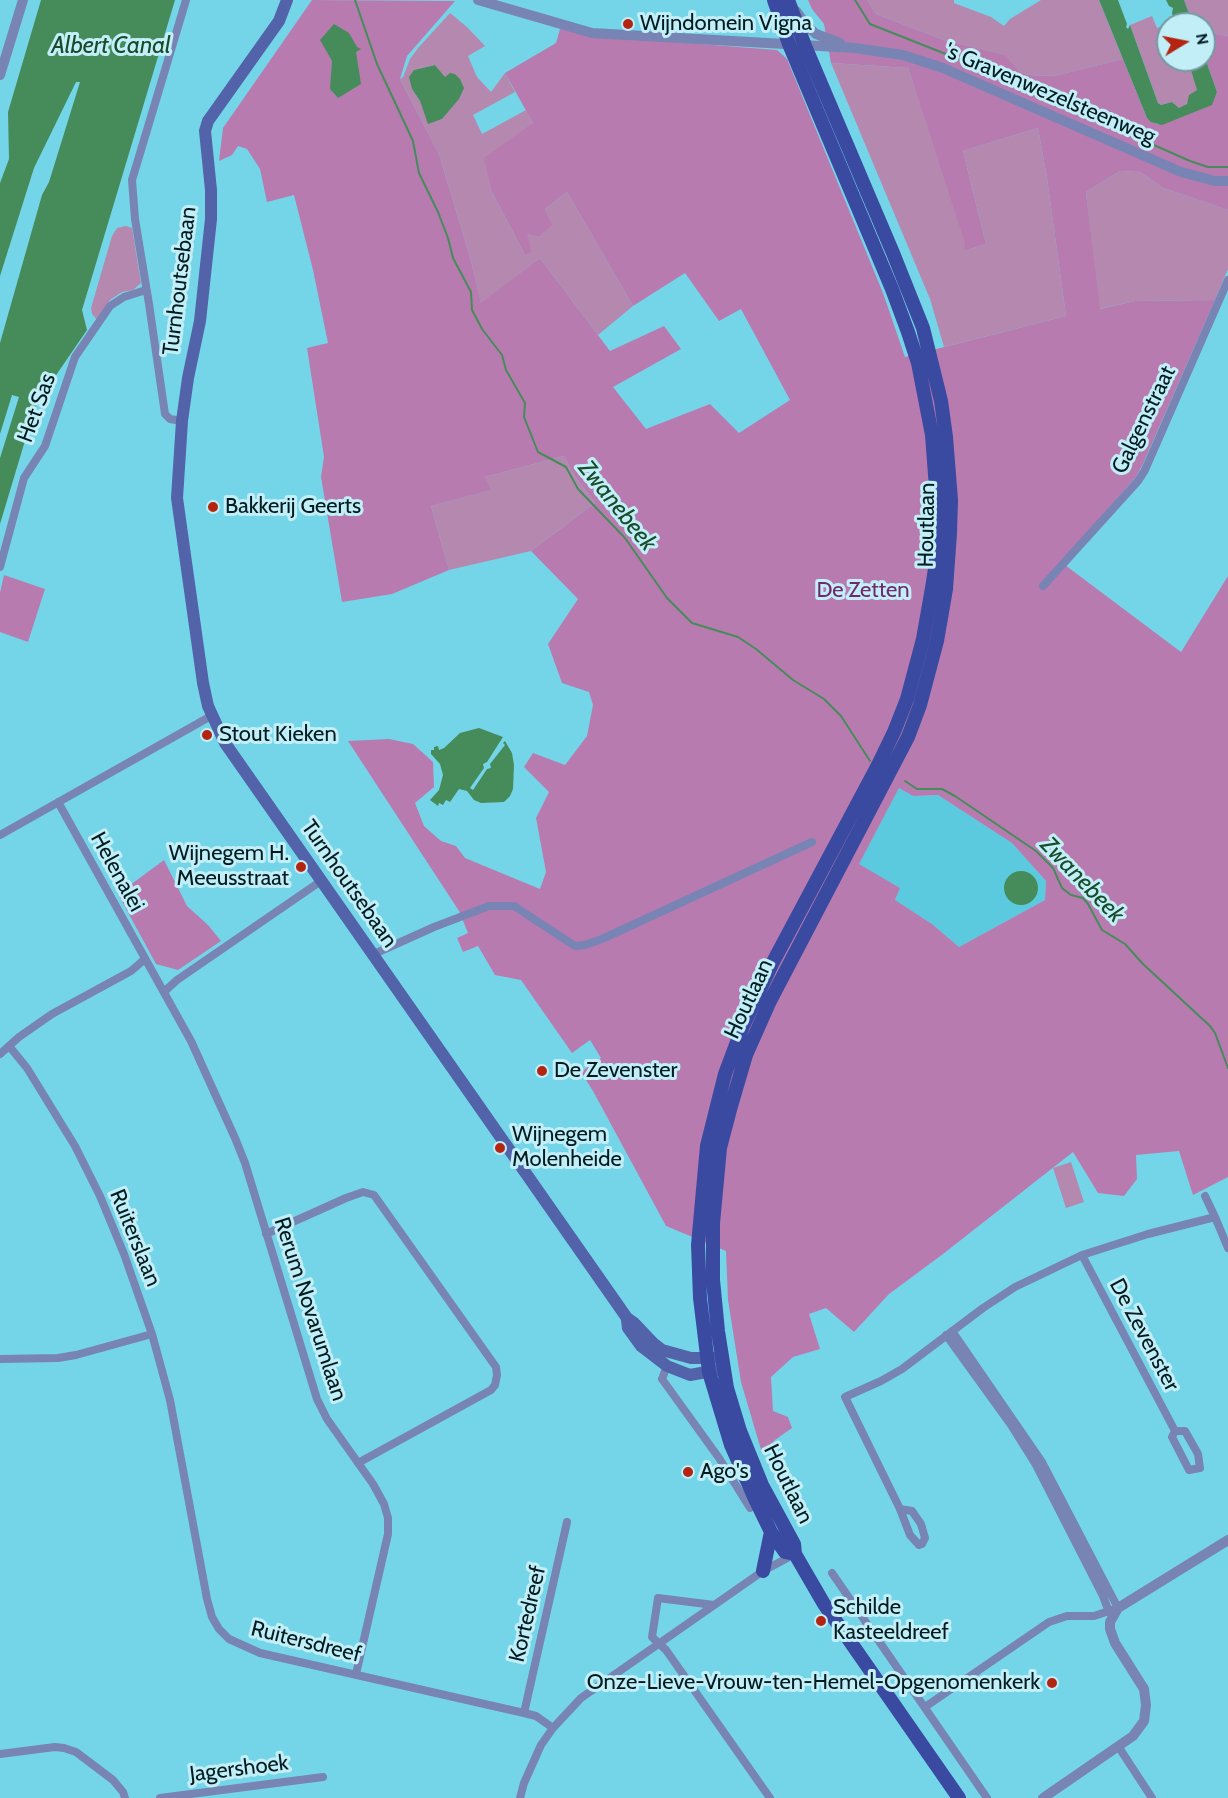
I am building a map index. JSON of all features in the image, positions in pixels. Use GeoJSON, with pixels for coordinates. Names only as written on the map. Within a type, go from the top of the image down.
{"type":"FeatureCollection","features":[{"type":"Feature","properties":{"kind":"main road","name":"Turnhoutsebaan"},"geometry":{"type":"LineString","coordinates":[[287,0],[279,21],[207,124],[205,131],[211,190],[211,219],[200,321],[182,421],[178,502],[203,683],[211,716],[225,743],[627,1318],[653,1343],[672,1354],[715,1364]]}},
{"type":"Feature","properties":{"kind":"main road","name":"Houtlaan"},"geometry":{"type":"LineString","coordinates":[[774,0],[789,44],[892,289],[918,363],[932,435],[936,470],[936,562],[917,666],[894,732],[756,996],[734,1047],[716,1104],[707,1146],[698,1245],[700,1298],[715,1364],[740,1431],[762,1485],[794,1544],[798,1560]]}},
{"type":"Feature","properties":{"kind":"main road","name":"Houtlaan"},"geometry":{"type":"LineString","coordinates":[[789,1],[805,46],[893,253],[926,338],[941,401],[951,500],[946,589],[937,641],[920,705],[908,737],[770,1001],[746,1055],[720,1148],[713,1223],[715,1364],[719,1408],[735,1453],[771,1532],[785,1552],[798,1560]]}},
{"type":"Feature","properties":{"kind":"main road","name":"Turnhoutsebaan"},"geometry":{"type":"LineString","coordinates":[[627,1318],[628,1328],[641,1346],[667,1366],[690,1375],[715,1364]]}},
{"type":"Feature","properties":{"kind":"main road"},"geometry":{"type":"LineString","coordinates":[[667,1366],[672,1354]]}},
{"type":"Feature","properties":{"kind":"main road"},"geometry":{"type":"LineString","coordinates":[[763,1571],[767,1542],[771,1532]]}},
{"type":"Feature","properties":{"kind":"main road"},"geometry":{"type":"LineString","coordinates":[[798,1560],[824,1604],[959,1798]]}},
{"type":"Feature","properties":{"kind":"street"},"geometry":{"type":"LineString","coordinates":[[0,75],[23,0]]}},
{"type":"Feature","properties":{"kind":"street"},"geometry":{"type":"LineString","coordinates":[[146,290],[135,219],[132,180],[186,0]]}},
{"type":"Feature","properties":{"kind":"street","name":"'s Gravenwezelsteenweg"},"geometry":{"type":"LineString","coordinates":[[478,0],[592,33],[855,48],[903,55],[943,68],[1181,172],[1228,182]]}},
{"type":"Feature","properties":{"kind":"street","name":"'s Gravenwezelsteenweg"},"geometry":{"type":"LineString","coordinates":[[789,1],[803,21],[816,34],[855,48]]}},
{"type":"Feature","properties":{"kind":"street","name":"Galgenstraat"},"geometry":{"type":"LineString","coordinates":[[1043,586],[1138,481],[1145,470],[1228,280]]}},
{"type":"Feature","properties":{"kind":"street","name":"Turnhoutsebaan"},"geometry":{"type":"LineString","coordinates":[[146,290],[166,416],[182,421]]}},
{"type":"Feature","properties":{"kind":"street","name":"Het Sas"},"geometry":{"type":"LineString","coordinates":[[0,567],[24,478],[45,446],[75,357],[110,306],[124,297],[146,290]]}},
{"type":"Feature","properties":{"kind":"street"},"geometry":{"type":"LineString","coordinates":[[0,835],[211,716]]}},
{"type":"Feature","properties":{"kind":"street","name":"Helenalei"},"geometry":{"type":"LineString","coordinates":[[58,802],[148,962]]}},
{"type":"Feature","properties":{"kind":"street"},"geometry":{"type":"LineString","coordinates":[[374,954],[434,927],[489,906],[513,906],[575,946],[585,945],[812,842]]}},
{"type":"Feature","properties":{"kind":"street"},"geometry":{"type":"LineString","coordinates":[[163,988],[321,881]]}},
{"type":"Feature","properties":{"kind":"street"},"geometry":{"type":"LineString","coordinates":[[0,1054],[52,1014],[148,962]]}},
{"type":"Feature","properties":{"kind":"street","name":"Rerum Novarumlaan"},"geometry":{"type":"LineString","coordinates":[[148,962],[191,1041],[236,1138],[317,1399],[327,1419],[373,1484],[384,1504],[388,1518],[388,1534],[356,1674]]}},
{"type":"Feature","properties":{"kind":"street","name":"Ruiterslaan"},"geometry":{"type":"LineString","coordinates":[[9,1046],[27,1068],[75,1146],[124,1254],[152,1334],[170,1400],[183,1462]]}},
{"type":"Feature","properties":{"kind":"street"},"geometry":{"type":"LineString","coordinates":[[266,1234],[346,1198],[363,1192],[374,1195],[380,1200],[495,1367],[497,1375],[495,1385],[491,1390],[358,1463]]}},
{"type":"Feature","properties":{"kind":"street"},"geometry":{"type":"LineString","coordinates":[[1205,1196],[1228,1248]]}},
{"type":"Feature","properties":{"kind":"street","name":"De Zevenster"},"geometry":{"type":"LineString","coordinates":[[900,1509],[845,1397],[902,1369],[1016,1287],[1082,1256],[1148,1234],[1215,1217]]}},
{"type":"Feature","properties":{"kind":"street","name":"De Zevenster"},"geometry":{"type":"LineString","coordinates":[[1082,1256],[1175,1431]]}},
{"type":"Feature","properties":{"kind":"street"},"geometry":{"type":"LineString","coordinates":[[949,1333],[997,1399],[1039,1463],[1113,1610],[1110,1629],[1115,1643],[1144,1689],[1146,1705],[1144,1721],[1138,1730],[1043,1798]]}},
{"type":"Feature","properties":{"kind":"street"},"geometry":{"type":"LineString","coordinates":[[0,1359],[58,1358],[152,1334]]}},
{"type":"Feature","properties":{"kind":"street"},"geometry":{"type":"LineString","coordinates":[[667,1366],[662,1379],[719,1458],[750,1509]]}},
{"type":"Feature","properties":{"kind":"street","name":"De Zevenster"},"geometry":{"type":"LineString","coordinates":[[1175,1431],[1185,1431],[1198,1454],[1200,1468],[1189,1470],[1172,1437],[1175,1431]]}},
{"type":"Feature","properties":{"kind":"street","name":"Ruitersdreef"},"geometry":{"type":"LineString","coordinates":[[183,1462],[207,1599],[212,1617],[229,1639],[260,1653],[536,1716],[553,1728]]}},
{"type":"Feature","properties":{"kind":"street","name":"Kortedreef"},"geometry":{"type":"LineString","coordinates":[[524,1713],[567,1522]]}},
{"type":"Feature","properties":{"kind":"street"},"geometry":{"type":"LineString","coordinates":[[925,1707],[1049,1622],[1067,1616],[1094,1616],[1113,1610],[1228,1540]]}},
{"type":"Feature","properties":{"kind":"street"},"geometry":{"type":"LineString","coordinates":[[520,1798],[537,1754],[553,1728],[581,1698],[763,1571],[798,1560]]}},
{"type":"Feature","properties":{"kind":"street"},"geometry":{"type":"LineString","coordinates":[[832,1574],[987,1798]]}},
{"type":"Feature","properties":{"kind":"street"},"geometry":{"type":"LineString","coordinates":[[714,1605],[658,1598],[652,1637],[666,1650],[770,1798]]}},
{"type":"Feature","properties":{"kind":"street"},"geometry":{"type":"LineString","coordinates":[[1118,1746],[1152,1798]]}},
{"type":"Feature","properties":{"kind":"street"},"geometry":{"type":"LineString","coordinates":[[0,1754],[55,1747],[76,1752],[113,1780],[125,1798]]}},
{"type":"Feature","properties":{"kind":"street","name":"Jagershoek"},"geometry":{"type":"LineString","coordinates":[[160,1798],[323,1777]]}},
{"type":"Feature","properties":{"kind":"shaded area"},"geometry":{"type":"Polygon","coordinates":[[[867,0],[954,0],[954,3],[991,17],[1004,26],[1010,19],[1041,0],[1099,0],[1123,59],[1054,76],[1028,75],[1019,71],[1004,55],[944,40],[876,14],[867,0]]]}},
{"type":"Feature","properties":{"kind":"shaded area"},"geometry":{"type":"Polygon","coordinates":[[[1184,0],[1228,0],[1228,36],[1216,34],[1216,12],[1188,12],[1184,0]]]}},
{"type":"Feature","properties":{"kind":"shaded area"},"geometry":{"type":"Polygon","coordinates":[[[450,13],[485,46],[468,56],[477,77],[491,92],[505,73],[515,92],[473,115],[482,134],[526,110],[533,123],[492,192],[525,255],[527,234],[539,237],[551,225],[545,209],[567,192],[633,306],[598,335],[540,258],[481,304],[470,257],[439,154],[400,79],[418,48],[450,13]],[[435,65],[414,70],[412,89],[429,123],[442,119],[448,111],[445,78],[435,65]]]}},
{"type":"Feature","properties":{"kind":"shaded area"},"geometry":{"type":"Polygon","coordinates":[[[1152,16],[1156,26],[1156,72],[1192,72],[1197,90],[1184,107],[1179,108],[1172,102],[1161,105],[1158,103],[1130,25],[1152,16]]]}},
{"type":"Feature","properties":{"kind":"shaded area"},"geometry":{"type":"Polygon","coordinates":[[[831,63],[908,68],[966,243],[964,251],[986,244],[963,151],[1038,128],[1066,316],[944,347],[930,299],[831,63]]]}},
{"type":"Feature","properties":{"kind":"shaded area"},"geometry":{"type":"Polygon","coordinates":[[[1120,171],[1140,172],[1163,188],[1228,210],[1228,269],[1215,300],[1135,301],[1099,309],[1086,192],[1120,171]]]}},
{"type":"Feature","properties":{"kind":"shaded area"},"geometry":{"type":"Polygon","coordinates":[[[126,226],[132,228],[141,283],[133,290],[122,292],[110,300],[97,320],[91,308],[112,236],[117,228],[126,226]]]}},
{"type":"Feature","properties":{"kind":"shaded area"},"geometry":{"type":"Polygon","coordinates":[[[564,456],[574,475],[595,503],[531,551],[449,570],[431,506],[490,490],[485,477],[564,456]]]}},
{"type":"Feature","properties":{"kind":"shaded area"},"geometry":{"type":"Polygon","coordinates":[[[899,788],[913,796],[938,795],[1012,843],[1046,881],[1045,900],[959,947],[932,924],[895,900],[900,888],[858,865],[899,788]]]}},
{"type":"Feature","properties":{"kind":"shaded area"},"geometry":{"type":"Polygon","coordinates":[[[1071,1162],[1084,1202],[1066,1208],[1053,1168],[1071,1162]]]}},
{"type":"Feature","properties":{"kind":"green space","name":"De Zetten"},"geometry":{"type":"Polygon","coordinates":[[[312,0],[455,1],[407,56],[400,79],[439,154],[470,257],[481,303],[540,258],[610,351],[664,326],[681,349],[613,387],[646,429],[710,404],[739,433],[790,400],[741,309],[719,321],[685,273],[633,306],[567,192],[545,209],[552,225],[539,237],[527,234],[532,252],[525,255],[492,192],[484,158],[533,123],[505,73],[556,43],[560,29],[661,41],[777,50],[787,59],[883,293],[905,357],[1066,316],[1038,128],[963,151],[986,244],[964,251],[965,243],[908,68],[831,63],[824,24],[808,0],[867,0],[876,14],[944,40],[1005,55],[1019,71],[1028,75],[1054,76],[1123,59],[1147,118],[1157,124],[1217,92],[1210,72],[1216,72],[1216,34],[1228,36],[1228,210],[1163,188],[1140,172],[1120,171],[1086,192],[1100,309],[1135,301],[1215,300],[1135,478],[1061,562],[1181,652],[1228,576],[1228,1177],[1193,1195],[1179,1151],[1136,1155],[1137,1179],[1124,1196],[1098,1193],[1073,1152],[889,1294],[854,1332],[826,1308],[809,1314],[820,1349],[793,1357],[771,1377],[773,1411],[788,1417],[792,1428],[762,1453],[741,1382],[728,1300],[726,1251],[666,1226],[581,1072],[601,1058],[590,1040],[572,1053],[521,980],[495,975],[478,946],[463,952],[457,938],[468,933],[459,911],[348,741],[389,739],[413,744],[433,762],[434,787],[415,803],[424,826],[441,841],[456,846],[465,858],[540,889],[546,872],[536,818],[549,792],[524,767],[533,753],[565,765],[587,736],[593,705],[589,692],[562,683],[548,644],[578,599],[531,551],[595,503],[574,475],[564,456],[485,477],[491,490],[431,506],[449,570],[392,594],[342,602],[321,477],[324,457],[307,348],[328,343],[294,195],[267,202],[260,169],[247,149],[238,146],[232,155],[219,161],[223,128],[312,0]],[[899,788],[859,864],[900,888],[895,900],[932,924],[959,947],[1045,900],[1046,881],[1012,843],[938,795],[913,796],[899,788]]]}},
{"type":"Feature","properties":{"kind":"green space"},"geometry":{"type":"Polygon","coordinates":[[[4,575],[45,589],[28,642],[0,632],[0,593],[4,575]]]}},
{"type":"Feature","properties":{"kind":"green space"},"geometry":{"type":"Polygon","coordinates":[[[164,860],[187,906],[208,925],[221,941],[178,970],[156,964],[118,894],[164,860]]]}},
{"type":"Feature","properties":{"kind":"water","name":"Albert Canal"},"geometry":{"type":"Polygon","coordinates":[[[41,0],[175,0],[82,310],[87,330],[39,400],[0,524],[0,458],[19,397],[12,395],[0,434],[0,343],[42,195],[49,182],[80,82],[76,82],[34,168],[0,276],[0,183],[9,159],[8,112],[41,0]]]}},
{"type":"Feature","properties":{"kind":"water"},"geometry":{"type":"Polygon","coordinates":[[[1099,0],[1118,0],[1127,24],[1126,27],[1128,29],[1130,25],[1158,103],[1161,105],[1172,102],[1179,108],[1187,104],[1189,95],[1197,90],[1192,72],[1210,72],[1217,92],[1212,105],[1162,125],[1151,122],[1147,118],[1099,0]]]}},
{"type":"Feature","properties":{"kind":"water"},"geometry":{"type":"Polygon","coordinates":[[[1166,0],[1184,0],[1188,12],[1172,12],[1173,8],[1166,0]]]}},
{"type":"Feature","properties":{"kind":"water"},"geometry":{"type":"Polygon","coordinates":[[[334,24],[349,33],[357,47],[361,49],[356,52],[361,84],[338,98],[330,89],[332,61],[320,40],[334,24]]]}},
{"type":"Feature","properties":{"kind":"water"},"geometry":{"type":"Polygon","coordinates":[[[435,65],[445,77],[450,73],[455,74],[464,88],[459,99],[442,119],[428,124],[409,77],[414,70],[435,65]]]}},
{"type":"Feature","properties":{"kind":"water"},"geometry":{"type":"Polygon","coordinates":[[[479,728],[503,737],[487,762],[483,764],[484,768],[470,788],[473,790],[487,769],[491,768],[490,764],[505,745],[503,743],[505,741],[512,753],[514,765],[513,789],[510,796],[504,802],[481,803],[474,800],[467,791],[459,789],[450,802],[446,800],[443,805],[439,803],[438,806],[430,800],[439,790],[443,775],[440,764],[431,754],[431,750],[438,746],[439,750],[444,748],[460,733],[479,728]]]}},
{"type":"Feature","properties":{"kind":"water"},"geometry":{"type":"Polygon","coordinates":[[[1021,871],[1033,876],[1038,888],[1033,900],[1021,905],[1009,900],[1004,888],[1009,876],[1021,871]]]}},
{"type":"Feature","properties":{"kind":"waterway","name":"Zwanebeek"},"geometry":{"type":"LineString","coordinates":[[355,0],[377,64],[413,141],[419,173],[438,212],[453,258],[471,292],[472,310],[482,329],[502,355],[506,370],[525,403],[524,417],[538,452],[566,467],[578,489],[625,538],[667,598],[692,623],[738,637],[793,680],[824,699],[841,716],[870,761]]}},
{"type":"Feature","properties":{"kind":"waterway"},"geometry":{"type":"LineString","coordinates":[[855,0],[870,24],[971,64]]}},
{"type":"Feature","properties":{"kind":"waterway"},"geometry":{"type":"LineString","coordinates":[[980,68],[1190,161],[1208,167],[1228,167]]}},
{"type":"Feature","properties":{"kind":"waterway","name":"Zwanebeek"},"geometry":{"type":"LineString","coordinates":[[905,781],[917,789],[942,789],[1036,851],[1053,868],[1062,888],[1071,895],[1083,898],[1102,930],[1125,944],[1143,964],[1210,1026],[1215,1033],[1228,1068]]}},
{"type":"Feature","properties":{"kind":"place","name":"Wijndomein Vigna"},"geometry":{"type":"Point","coordinates":[628,24]}},
{"type":"Feature","properties":{"kind":"place","name":"Bakkerij Geerts"},"geometry":{"type":"Point","coordinates":[213,507]}},
{"type":"Feature","properties":{"kind":"place","name":"Stout Kieken"},"geometry":{"type":"Point","coordinates":[207,735]}},
{"type":"Feature","properties":{"kind":"place","name":"Wijnegem H. Meeusstraat"},"geometry":{"type":"Point","coordinates":[301,867]}},
{"type":"Feature","properties":{"kind":"place","name":"De Zevenster"},"geometry":{"type":"Point","coordinates":[542,1071]}},
{"type":"Feature","properties":{"kind":"place","name":"Wijnegem Molenheide"},"geometry":{"type":"Point","coordinates":[500,1148]}},
{"type":"Feature","properties":{"kind":"place","name":"Ago's"},"geometry":{"type":"Point","coordinates":[688,1472]}},
{"type":"Feature","properties":{"kind":"place","name":"Schilde Kasteeldreef"},"geometry":{"type":"Point","coordinates":[821,1621]}},
{"type":"Feature","properties":{"kind":"place","name":"Onze-Lieve-Vrouw-ten-Hemel-Opgenomenkerk"},"geometry":{"type":"Point","coordinates":[1052,1683]}}]}
